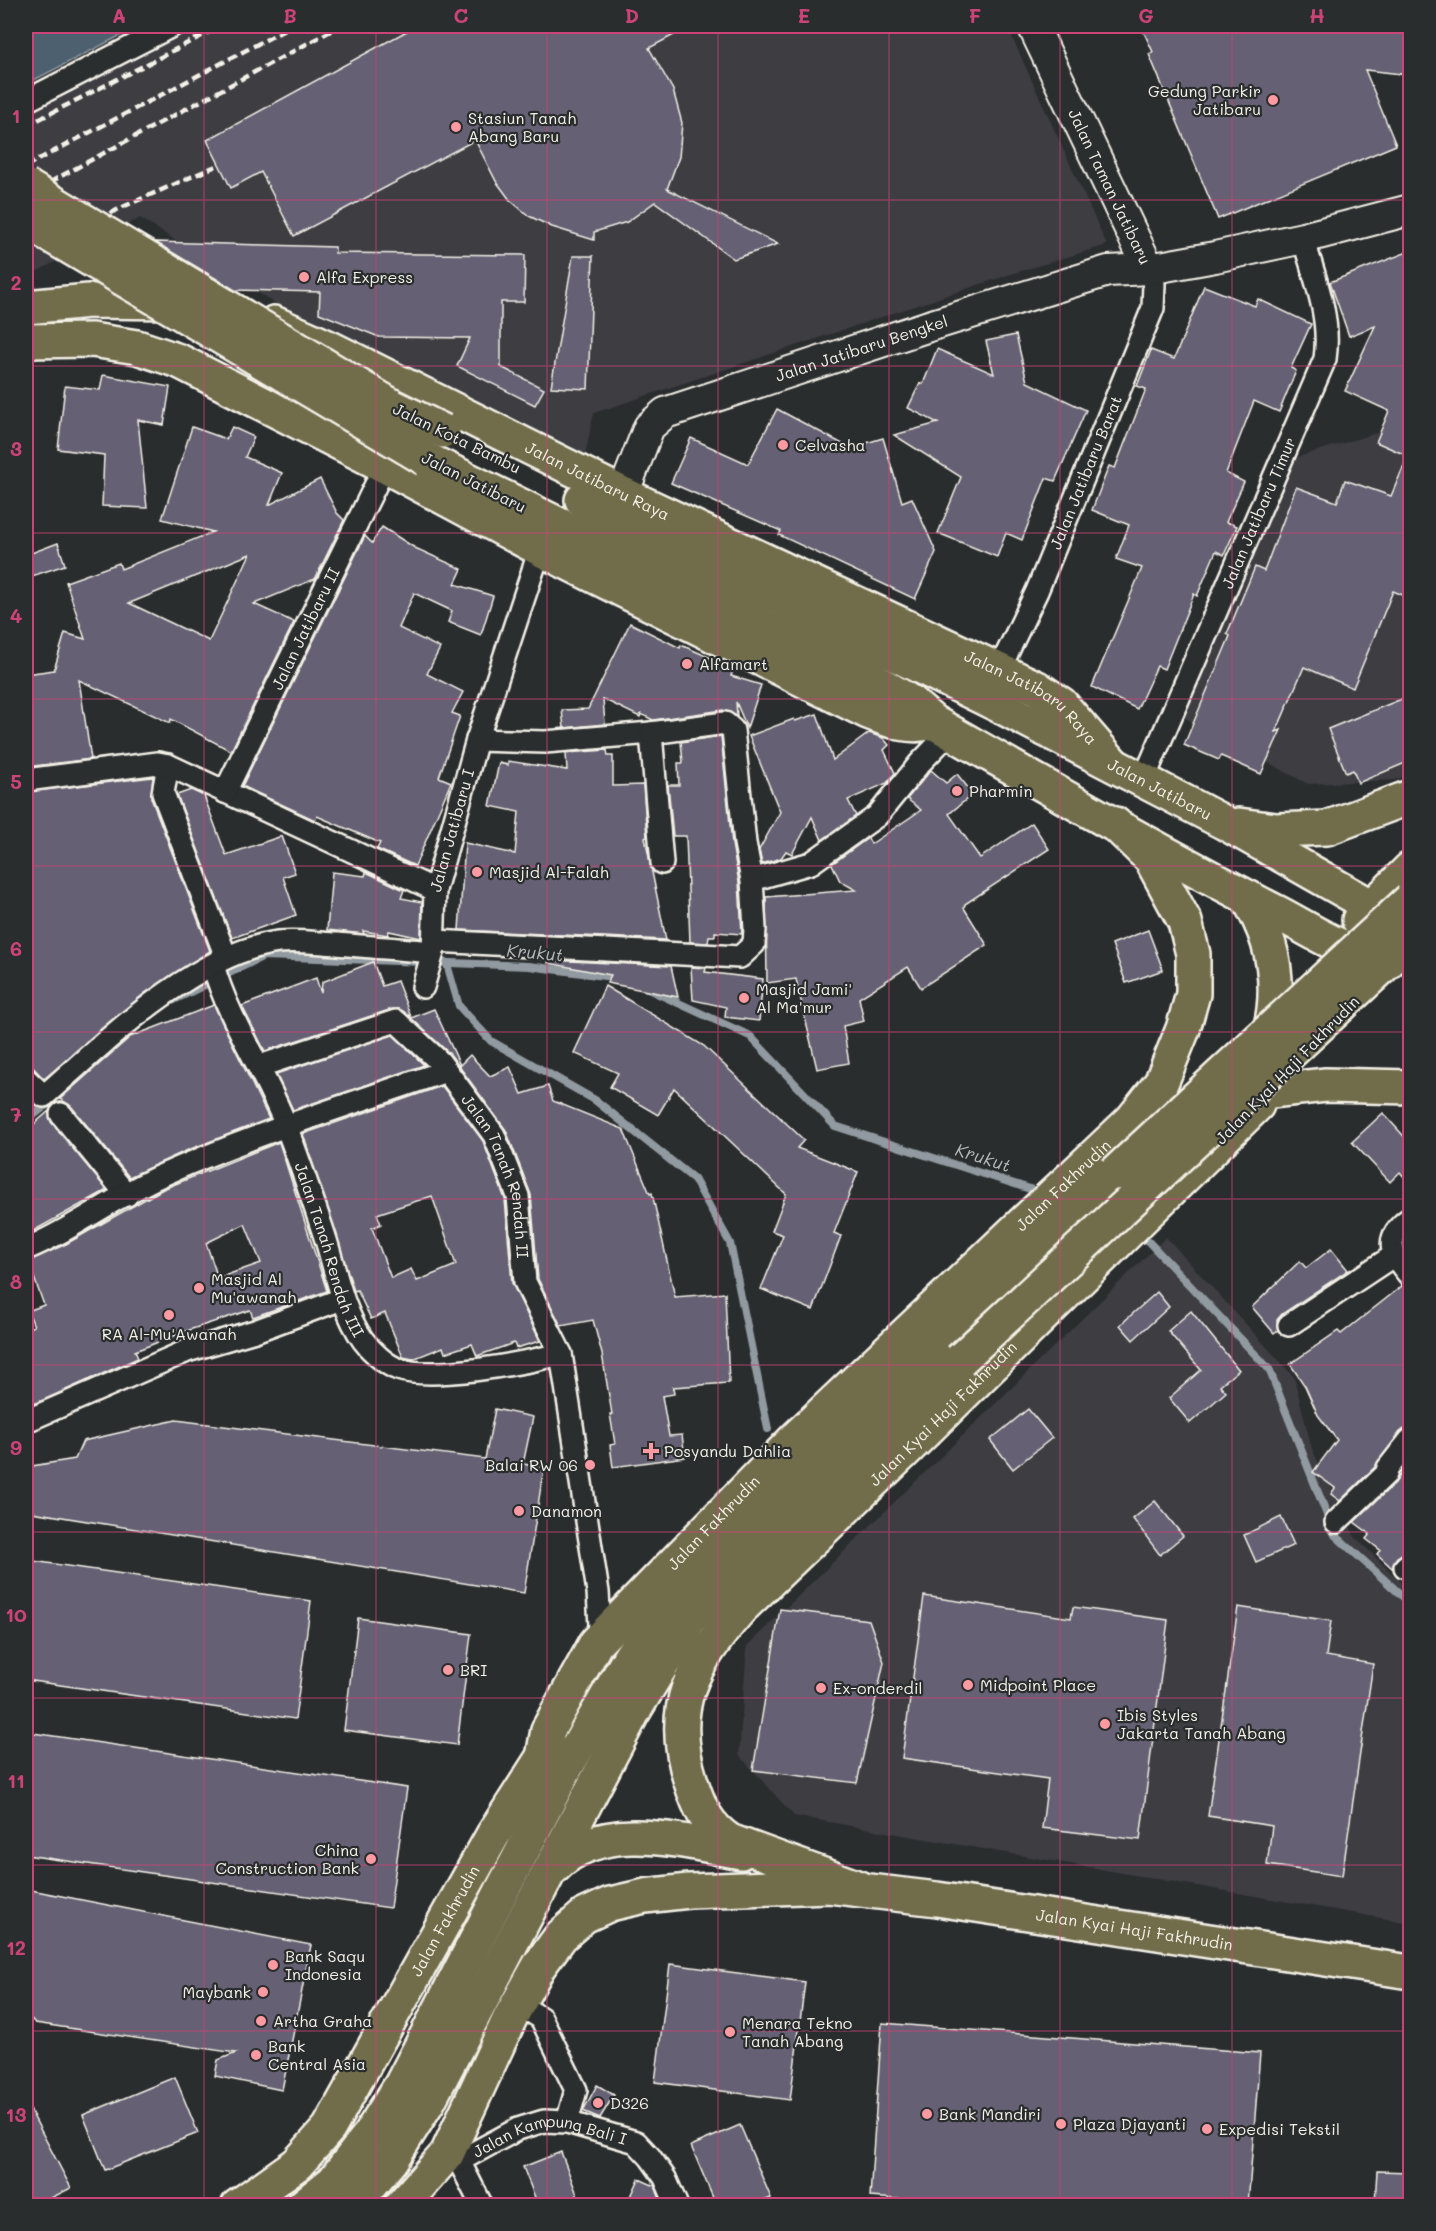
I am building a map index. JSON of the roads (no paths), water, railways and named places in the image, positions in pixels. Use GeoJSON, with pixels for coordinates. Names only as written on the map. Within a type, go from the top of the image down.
{"type":"FeatureCollection","features":[{"type":"Feature","properties":{"kind":"main road","name":"Jalan Kota Bambu"},"geometry":{"type":"LineString","coordinates":[[26,186],[392,406],[906,658]]}},
{"type":"Feature","properties":{"kind":"main road","name":"Jalan Jatibaru"},"geometry":{"type":"LineString","coordinates":[[26,221],[426,459],[876,681],[910,702],[942,727],[1246,897],[1337,943],[1370,956],[1392,957],[1410,953]]}},
{"type":"Feature","properties":{"kind":"main road","name":"Jalan Jatibaru Raya"},"geometry":{"type":"LineString","coordinates":[[33,306],[166,301],[240,312],[297,332],[623,494],[999,670],[1061,704],[1113,764]]}},
{"type":"Feature","properties":{"kind":"main road"},"geometry":{"type":"LineString","coordinates":[[263,404],[251,382],[255,357],[268,340],[297,332]]}},
{"type":"Feature","properties":{"kind":"main road","name":"Jalan Jatibaru"},"geometry":{"type":"LineString","coordinates":[[26,341],[92,339],[137,347],[179,361],[385,466],[540,549],[868,712],[898,724],[942,727]]}},
{"type":"Feature","properties":{"kind":"main road","name":"Jalan Jatibaru"},"geometry":{"type":"LineString","coordinates":[[906,658],[1225,823],[1410,929]]}},
{"type":"Feature","properties":{"kind":"main road"},"geometry":{"type":"LineString","coordinates":[[1225,823],[1276,830],[1327,828],[1410,797]]}},
{"type":"Feature","properties":{"kind":"main road","name":"Jalan Fakhrudin"},"geometry":{"type":"LineString","coordinates":[[238,2205],[297,2164],[329,2128],[493,1835],[543,1757],[548,1730],[596,1643],[798,1436],[1132,1120],[1161,1083],[1183,1029],[1193,994],[1192,954],[1185,922],[1151,859],[1115,824]]}},
{"type":"Feature","properties":{"kind":"main road"},"geometry":{"type":"LineString","coordinates":[[1337,943],[1410,868]]}},
{"type":"Feature","properties":{"kind":"main road"},"geometry":{"type":"LineString","coordinates":[[1234,1127],[1257,1075],[1277,997],[1272,960],[1261,918],[1246,897]]}},
{"type":"Feature","properties":{"kind":"main road","name":"Jalan Fakhrudin"},"geometry":{"type":"LineString","coordinates":[[353,2205],[391,2160],[429,2100],[632,1714],[689,1620],[712,1594],[775,1533],[949,1349],[1410,900]]}},
{"type":"Feature","properties":{"kind":"main road","name":"Jalan Kyai Haji Fakhrudin"},"geometry":{"type":"LineString","coordinates":[[859,1888],[730,1841],[716,1831],[705,1818],[682,1750],[680,1722],[686,1692],[712,1645],[741,1608],[906,1450],[1271,1091],[1361,993],[1367,983],[1370,956],[1367,924],[1373,906]]}},
{"type":"Feature","properties":{"kind":"main road","name":"Jalan Fakhrudin"},"geometry":{"type":"LineString","coordinates":[[303,2205],[333,2182],[370,2134],[401,2085],[566,1768],[630,1657],[664,1605],[792,1487],[1410,940]]}},
{"type":"Feature","properties":{"kind":"main road"},"geometry":{"type":"LineString","coordinates":[[1271,1091],[1326,1085],[1410,1087]]}},
{"type":"Feature","properties":{"kind":"main road"},"geometry":{"type":"LineString","coordinates":[[543,1757],[558,1744],[607,1669],[664,1605]]}},
{"type":"Feature","properties":{"kind":"main road"},"geometry":{"type":"LineString","coordinates":[[550,1871],[568,1852],[618,1837],[674,1839],[778,1859]]}},
{"type":"Feature","properties":{"kind":"main road","name":"Jalan Kyai Haji Fakhrudin"},"geometry":{"type":"LineString","coordinates":[[518,2004],[539,1965],[561,1936],[584,1916],[610,1904],[645,1896],[689,1891],[828,1886],[859,1888],[1410,1972]]}},
{"type":"Feature","properties":{"kind":"main road"},"geometry":{"type":"LineString","coordinates":[[401,2205],[453,2157],[518,2004]]}},
{"type":"Feature","properties":{"kind":"street"},"geometry":{"type":"LineString","coordinates":[[26,101],[172,26]]}},
{"type":"Feature","properties":{"kind":"street","name":"Jalan Taman Jatibaru"},"geometry":{"type":"LineString","coordinates":[[1033,26],[1149,269],[1303,238],[1410,210]]}},
{"type":"Feature","properties":{"kind":"street","name":"Jalan Jatibaru Timur"},"geometry":{"type":"LineString","coordinates":[[1143,781],[1325,359],[1328,337],[1326,317],[1303,238]]}},
{"type":"Feature","properties":{"kind":"street","name":"Jalan Jatibaru Bengkel"},"geometry":{"type":"LineString","coordinates":[[623,494],[650,428],[665,413],[929,326],[1107,271],[1149,269]]}},
{"type":"Feature","properties":{"kind":"street","name":"Jalan Jatibaru Barat"},"geometry":{"type":"LineString","coordinates":[[999,670],[1037,591],[1153,308],[1154,284],[1149,269]]}},
{"type":"Feature","properties":{"kind":"street","name":"Jalan Jatibaru II"},"geometry":{"type":"LineString","coordinates":[[225,792],[385,466]]}},
{"type":"Feature","properties":{"kind":"street","name":"Jalan Jatibaru I"},"geometry":{"type":"LineString","coordinates":[[163,764],[435,890],[477,740],[540,549]]}},
{"type":"Feature","properties":{"kind":"street"},"geometry":{"type":"LineString","coordinates":[[26,1079],[44,1096],[111,1038],[184,982],[219,971],[253,947],[280,942],[430,962],[740,957],[754,944],[752,880],[745,843],[733,730],[725,723],[651,733],[546,742],[477,740]]}},
{"type":"Feature","properties":{"kind":"street"},"geometry":{"type":"LineString","coordinates":[[752,880],[811,863],[877,816],[920,763],[942,727]]}},
{"type":"Feature","properties":{"kind":"street"},"geometry":{"type":"LineString","coordinates":[[651,733],[662,863]]}},
{"type":"Feature","properties":{"kind":"street"},"geometry":{"type":"LineString","coordinates":[[26,780],[163,764]]}},
{"type":"Feature","properties":{"kind":"street","name":"Jalan Tanah Rendah III"},"geometry":{"type":"LineString","coordinates":[[163,764],[163,793],[232,1017],[260,1066],[286,1126],[325,1235],[342,1299],[364,1341],[382,1359],[397,1369],[417,1372],[490,1368],[561,1354]]}},
{"type":"Feature","properties":{"kind":"street"},"geometry":{"type":"LineString","coordinates":[[430,962],[435,890]]}},
{"type":"Feature","properties":{"kind":"street","name":"Jalan Tanah Rendah II"},"geometry":{"type":"LineString","coordinates":[[260,1066],[396,1021],[440,1062],[494,1135],[518,1196],[525,1282],[561,1354],[598,1592],[600,1626],[596,1643]]}},
{"type":"Feature","properties":{"kind":"street"},"geometry":{"type":"LineString","coordinates":[[26,1249],[48,1240],[74,1222],[157,1178],[286,1126],[446,1071]]}},
{"type":"Feature","properties":{"kind":"street"},"geometry":{"type":"LineString","coordinates":[[61,1114],[127,1195]]}},
{"type":"Feature","properties":{"kind":"street"},"geometry":{"type":"LineString","coordinates":[[1410,1218],[1394,1237],[1393,1256],[1410,1276]]}},
{"type":"Feature","properties":{"kind":"street"},"geometry":{"type":"LineString","coordinates":[[1289,1325],[1393,1256]]}},
{"type":"Feature","properties":{"kind":"street"},"geometry":{"type":"LineString","coordinates":[[26,1421],[187,1351],[255,1331],[342,1299]]}},
{"type":"Feature","properties":{"kind":"street"},"geometry":{"type":"LineString","coordinates":[[1336,1522],[1386,1474],[1388,1468],[1410,1440]]}},
{"type":"Feature","properties":{"kind":"street"},"geometry":{"type":"LineString","coordinates":[[518,2004],[541,2018],[576,2090],[567,2122]]}},
{"type":"Feature","properties":{"kind":"street","name":"Jalan Kampung Bali I"},"geometry":{"type":"LineString","coordinates":[[453,2157],[518,2128],[544,2121],[567,2122],[636,2142],[651,2157],[665,2178],[677,2205]]}},
{"type":"Feature","properties":{"kind":"street"},"geometry":{"type":"LineString","coordinates":[[453,2157],[482,2205]]}},
{"type":"Feature","properties":{"kind":"water"},"geometry":{"type":"Polygon","coordinates":[[[26,26],[139,26],[26,84],[26,26]]]}},
{"type":"Feature","properties":{"kind":"waterway","name":"Krukut"},"geometry":{"type":"LineString","coordinates":[[170,1002],[264,956],[529,966],[620,978]]}},
{"type":"Feature","properties":{"kind":"waterway"},"geometry":{"type":"LineString","coordinates":[[447,964],[459,1006],[491,1041],[595,1100],[694,1179],[730,1243],[768,1429]]}},
{"type":"Feature","properties":{"kind":"waterway","name":"Krukut"},"geometry":{"type":"LineString","coordinates":[[648,989],[750,1036],[835,1126],[1033,1190]]}},
{"type":"Feature","properties":{"kind":"waterway","name":"Krukut"},"geometry":{"type":"LineString","coordinates":[[26,1121],[53,1100]]}},
{"type":"Feature","properties":{"kind":"waterway","name":"Krukut"},"geometry":{"type":"LineString","coordinates":[[1145,1238],[1269,1369],[1335,1535],[1410,1603]]}},
{"type":"Feature","properties":{"kind":"railway"},"geometry":{"type":"LineString","coordinates":[[26,126],[221,26]]}},
{"type":"Feature","properties":{"kind":"railway"},"geometry":{"type":"LineString","coordinates":[[26,166],[292,26]]}},
{"type":"Feature","properties":{"kind":"railway"},"geometry":{"type":"LineString","coordinates":[[26,195],[340,26]]}},
{"type":"Feature","properties":{"kind":"railway"},"geometry":{"type":"LineString","coordinates":[[26,256],[125,206],[216,166]]}},
{"type":"Feature","properties":{"kind":"place","name":"Gedung Parkir Jatibaru"},"geometry":{"type":"Point","coordinates":[1273,100]}},
{"type":"Feature","properties":{"kind":"place","name":"Stasiun Tanah Abang Baru"},"geometry":{"type":"Point","coordinates":[456,127]}},
{"type":"Feature","properties":{"kind":"place","name":"Alfa Express"},"geometry":{"type":"Point","coordinates":[304,277]}},
{"type":"Feature","properties":{"kind":"place","name":"Celvasha"},"geometry":{"type":"Point","coordinates":[783,445]}},
{"type":"Feature","properties":{"kind":"place","name":"Alfamart"},"geometry":{"type":"Point","coordinates":[687,664]}},
{"type":"Feature","properties":{"kind":"place","name":"Pharmin"},"geometry":{"type":"Point","coordinates":[957,791]}},
{"type":"Feature","properties":{"kind":"place","name":"Masjid Al-Falah"},"geometry":{"type":"Point","coordinates":[477,872]}},
{"type":"Feature","properties":{"kind":"place","name":"Masjid Jami' Al Ma'mur"},"geometry":{"type":"Point","coordinates":[744,998]}},
{"type":"Feature","properties":{"kind":"place","name":"Masjid Al Mu'awanah"},"geometry":{"type":"Point","coordinates":[199,1288]}},
{"type":"Feature","properties":{"kind":"place","name":"RA Al-Mu'Awanah"},"geometry":{"type":"Point","coordinates":[169,1315]}},
{"type":"Feature","properties":{"kind":"place","name":"Posyandu Dahlia"},"geometry":{"type":"Point","coordinates":[651,1451]}},
{"type":"Feature","properties":{"kind":"place","name":"Balai RW 06"},"geometry":{"type":"Point","coordinates":[590,1465]}},
{"type":"Feature","properties":{"kind":"place","name":"Danamon"},"geometry":{"type":"Point","coordinates":[519,1511]}},
{"type":"Feature","properties":{"kind":"place","name":"BRI"},"geometry":{"type":"Point","coordinates":[448,1670]}},
{"type":"Feature","properties":{"kind":"place","name":"Midpoint Place"},"geometry":{"type":"Point","coordinates":[968,1685]}},
{"type":"Feature","properties":{"kind":"place","name":"Ex-onderdil"},"geometry":{"type":"Point","coordinates":[821,1688]}},
{"type":"Feature","properties":{"kind":"place","name":"Ibis Styles Jakarta Tanah Abang"},"geometry":{"type":"Point","coordinates":[1105,1724]}},
{"type":"Feature","properties":{"kind":"place","name":"China Construction Bank"},"geometry":{"type":"Point","coordinates":[371,1859]}},
{"type":"Feature","properties":{"kind":"place","name":"Bank Saqu Indonesia"},"geometry":{"type":"Point","coordinates":[273,1965]}},
{"type":"Feature","properties":{"kind":"place","name":"Maybank"},"geometry":{"type":"Point","coordinates":[263,1992]}},
{"type":"Feature","properties":{"kind":"place","name":"Artha Graha"},"geometry":{"type":"Point","coordinates":[261,2021]}},
{"type":"Feature","properties":{"kind":"place","name":"Menara Tekno Tanah Abang"},"geometry":{"type":"Point","coordinates":[730,2032]}},
{"type":"Feature","properties":{"kind":"place","name":"Bank Central Asia"},"geometry":{"type":"Point","coordinates":[256,2055]}},
{"type":"Feature","properties":{"kind":"place","name":"D326"},"geometry":{"type":"Point","coordinates":[598,2103]}},
{"type":"Feature","properties":{"kind":"place","name":"Bank Mandiri"},"geometry":{"type":"Point","coordinates":[927,2114]}},
{"type":"Feature","properties":{"kind":"place","name":"Plaza Djayanti"},"geometry":{"type":"Point","coordinates":[1061,2124]}},
{"type":"Feature","properties":{"kind":"place","name":"Expedisi Tekstil"},"geometry":{"type":"Point","coordinates":[1207,2129]}}]}
